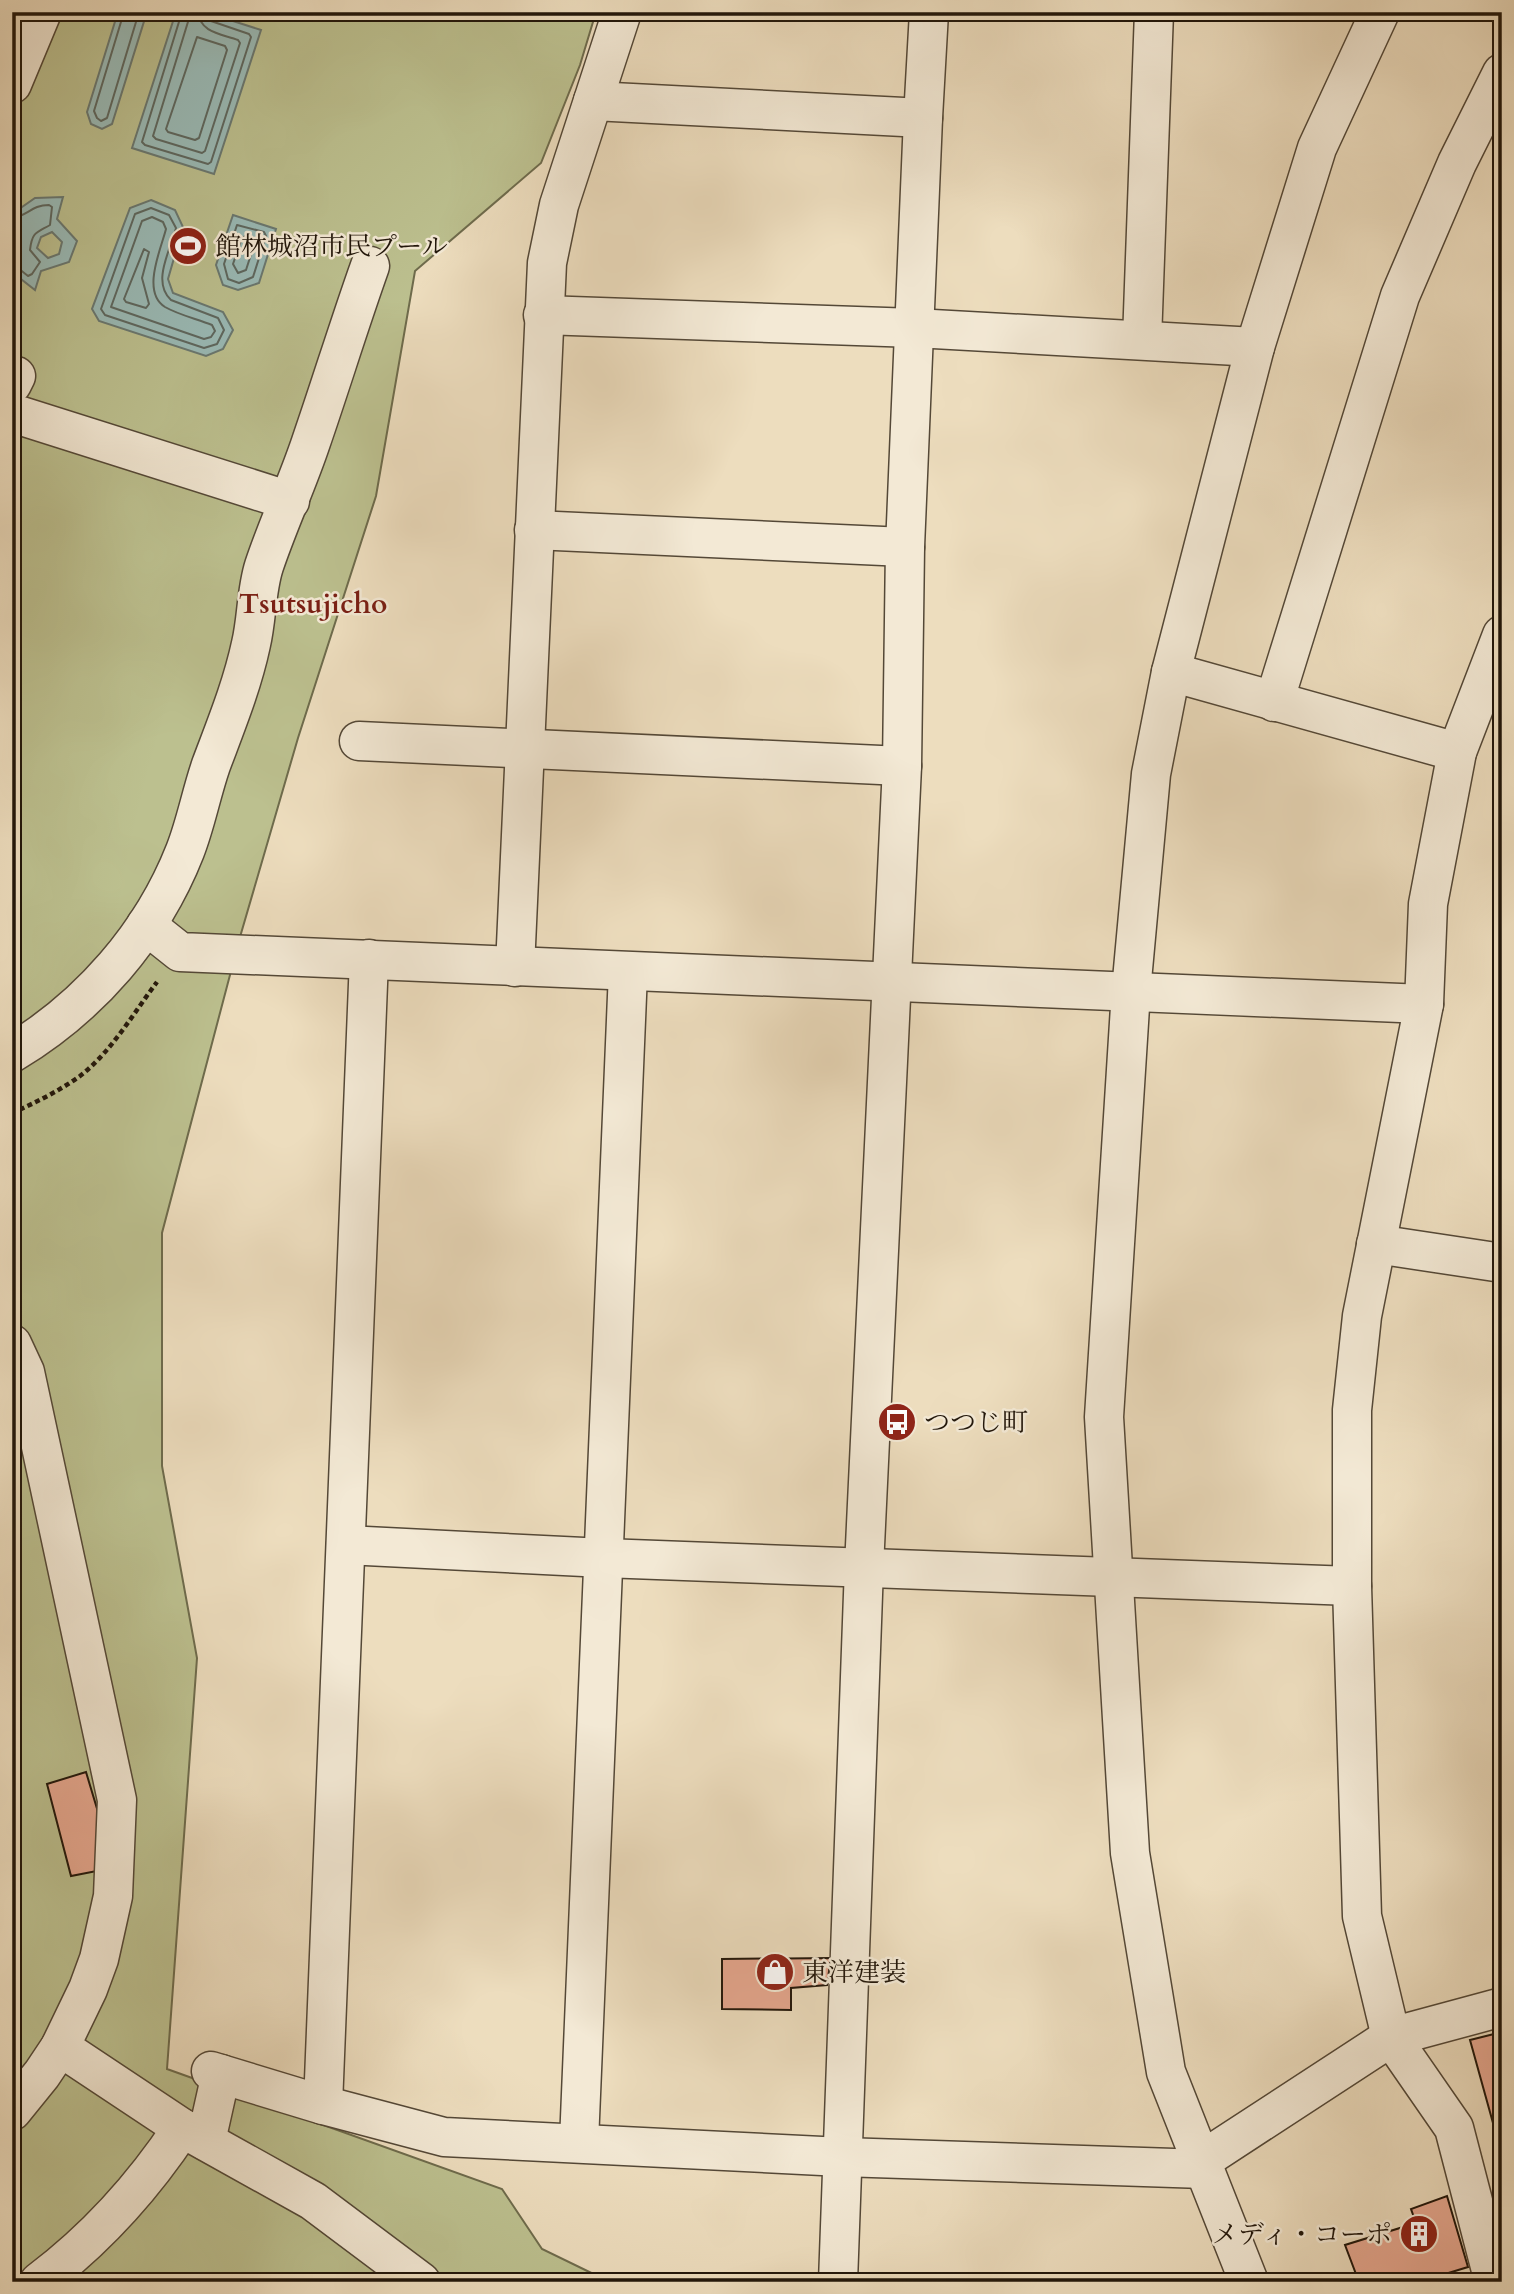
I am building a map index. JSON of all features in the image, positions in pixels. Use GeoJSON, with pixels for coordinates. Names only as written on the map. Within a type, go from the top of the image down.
{"type":"FeatureCollection","features":[{"type":"Feature","properties":{"kind":"street"},"geometry":{"type":"LineString","coordinates":[[12,84],[42,12]]}},
{"type":"Feature","properties":{"kind":"street"},"geometry":{"type":"LineString","coordinates":[[515,967],[547,263],[559,205],[622,12]]}},
{"type":"Feature","properties":{"kind":"street"},"geometry":{"type":"LineString","coordinates":[[838,2282],[864,1567],[902,766],[905,547],[929,12]]}},
{"type":"Feature","properties":{"kind":"street"},"geometry":{"type":"LineString","coordinates":[[1142,340],[1154,12]]}},
{"type":"Feature","properties":{"kind":"street"},"geometry":{"type":"LineString","coordinates":[[1249,2282],[1166,2073],[1130,1853],[1104,1417],[1131,991],[1151,775],[1171,672],[1255,347],[1317,148],[1380,12]]}},
{"type":"Feature","properties":{"kind":"street"},"geometry":{"type":"LineString","coordinates":[[1274,702],[1400,296],[1457,163],[1502,73]]}},
{"type":"Feature","properties":{"kind":"street"},"geometry":{"type":"LineString","coordinates":[[593,101],[923,118]]}},
{"type":"Feature","properties":{"kind":"street"},"geometry":{"type":"LineString","coordinates":[[12,1053],[58,1022],[114,968],[167,891],[184,854],[198,816],[210,768],[235,703],[251,644],[264,568],[290,501],[370,266]]}},
{"type":"Feature","properties":{"kind":"street"},"geometry":{"type":"LineString","coordinates":[[543,315],[915,328],[1255,347]]}},
{"type":"Feature","properties":{"kind":"street"},"geometry":{"type":"LineString","coordinates":[[12,375],[16,376],[12,384]]}},
{"type":"Feature","properties":{"kind":"street"},"geometry":{"type":"LineString","coordinates":[[12,413],[290,501]]}},
{"type":"Feature","properties":{"kind":"street"},"geometry":{"type":"LineString","coordinates":[[534,530],[905,547]]}},
{"type":"Feature","properties":{"kind":"street"},"geometry":{"type":"LineString","coordinates":[[1494,2282],[1454,2128],[1391,2037],[1362,1916],[1352,1586],[1352,1410],[1362,1316],[1424,1004],[1428,904],[1457,752],[1502,635]]}},
{"type":"Feature","properties":{"kind":"street"},"geometry":{"type":"LineString","coordinates":[[1171,672],[1457,752]]}},
{"type":"Feature","properties":{"kind":"street"},"geometry":{"type":"LineString","coordinates":[[359,741],[902,766]]}},
{"type":"Feature","properties":{"kind":"street"},"geometry":{"type":"LineString","coordinates":[[146,925],[180,952],[1424,1004]]}},
{"type":"Feature","properties":{"kind":"street"},"geometry":{"type":"LineString","coordinates":[[323,2105],[369,959]]}},
{"type":"Feature","properties":{"kind":"street"},"geometry":{"type":"LineString","coordinates":[[579,2142],[628,972]]}},
{"type":"Feature","properties":{"kind":"street"},"geometry":{"type":"LineString","coordinates":[[1376,1244],[1502,1263]]}},
{"type":"Feature","properties":{"kind":"street"},"geometry":{"type":"LineString","coordinates":[[12,1344],[25,1372],[117,1800],[116,1864],[107,1928],[88,1989],[60,2047],[12,2111]]}},
{"type":"Feature","properties":{"kind":"street"},"geometry":{"type":"LineString","coordinates":[[346,1545],[604,1558],[1352,1586]]}},
{"type":"Feature","properties":{"kind":"street"},"geometry":{"type":"LineString","coordinates":[[39,2282],[114,2215],[160,2161],[194,2135],[216,2072],[323,2105],[444,2137],[842,2157],[1202,2165],[1391,2037],[1502,2007]]}},
{"type":"Feature","properties":{"kind":"street"},"geometry":{"type":"LineString","coordinates":[[60,2047],[194,2135],[313,2201],[421,2282]]}},
{"type":"Feature","properties":{"kind":"path"},"geometry":{"type":"LineString","coordinates":[[12,1113],[37,1102],[80,1075],[110,1045],[180,952]]}},
{"type":"Feature","properties":{"kind":"green space"},"geometry":{"type":"Polygon","coordinates":[[[12,12],[596,12],[580,65],[541,163],[415,271],[376,496],[298,738],[240,937],[162,1233],[162,1466],[197,1658],[167,2069],[502,2189],[542,2249],[610,2282],[12,2282],[12,12]]]}},
{"type":"Feature","properties":{"kind":"water"},"geometry":{"type":"Polygon","coordinates":[[[118,12],[146,12],[146,15],[112,124],[102,129],[91,124],[87,112],[118,12]]]}},
{"type":"Feature","properties":{"kind":"water"},"geometry":{"type":"Polygon","coordinates":[[[176,12],[205,12],[261,30],[214,174],[132,148],[176,12]]]}},
{"type":"Feature","properties":{"kind":"water"},"geometry":{"type":"Polygon","coordinates":[[[63,197],[57,219],[77,241],[69,262],[41,271],[35,290],[12,272],[12,214],[35,198],[63,197]],[[52,232],[41,237],[37,248],[48,258],[59,254],[62,242],[52,232]]]}},
{"type":"Feature","properties":{"kind":"water"},"geometry":{"type":"Polygon","coordinates":[[[151,200],[175,210],[183,227],[168,279],[173,293],[223,312],[233,330],[223,349],[206,356],[99,321],[92,309],[130,208],[151,200]]]}},
{"type":"Feature","properties":{"kind":"water"},"geometry":{"type":"Polygon","coordinates":[[[233,215],[276,229],[259,283],[238,290],[223,285],[216,265],[233,215]]]}},
{"type":"Feature","properties":{"kind":"building"},"geometry":{"type":"Polygon","coordinates":[[[86,1772],[101,1822],[102,1870],[71,1876],[47,1784],[86,1772]]]}},
{"type":"Feature","properties":{"kind":"building","name":"東洋建装"},"geometry":{"type":"Polygon","coordinates":[[[831,1958],[827,1985],[791,1988],[791,2010],[722,2009],[722,1959],[831,1958]]]}},
{"type":"Feature","properties":{"kind":"building"},"geometry":{"type":"Polygon","coordinates":[[[1502,2032],[1502,2120],[1493,2123],[1470,2040],[1502,2032]]]}},
{"type":"Feature","properties":{"kind":"building","name":"メディ・コーポ"},"geometry":{"type":"Polygon","coordinates":[[[1447,2196],[1468,2267],[1419,2282],[1359,2282],[1345,2245],[1416,2223],[1411,2209],[1447,2196]]]}},
{"type":"Feature","properties":{"kind":"place","name":"館林城沼市民プール"},"geometry":{"type":"Point","coordinates":[188,246]}},
{"type":"Feature","properties":{"kind":"place","name":"つつじ町"},"geometry":{"type":"Point","coordinates":[897,1422]}},
{"type":"Feature","properties":{"kind":"place","name":"東洋建装"},"geometry":{"type":"Point","coordinates":[775,1972]}},
{"type":"Feature","properties":{"kind":"place","name":"メディ・コーポ"},"geometry":{"type":"Point","coordinates":[1419,2234]}},
{"type":"Feature","properties":{"kind":"district","name":"Tsutsujicho"},"geometry":{"type":"Point","coordinates":[313,603]}}]}
